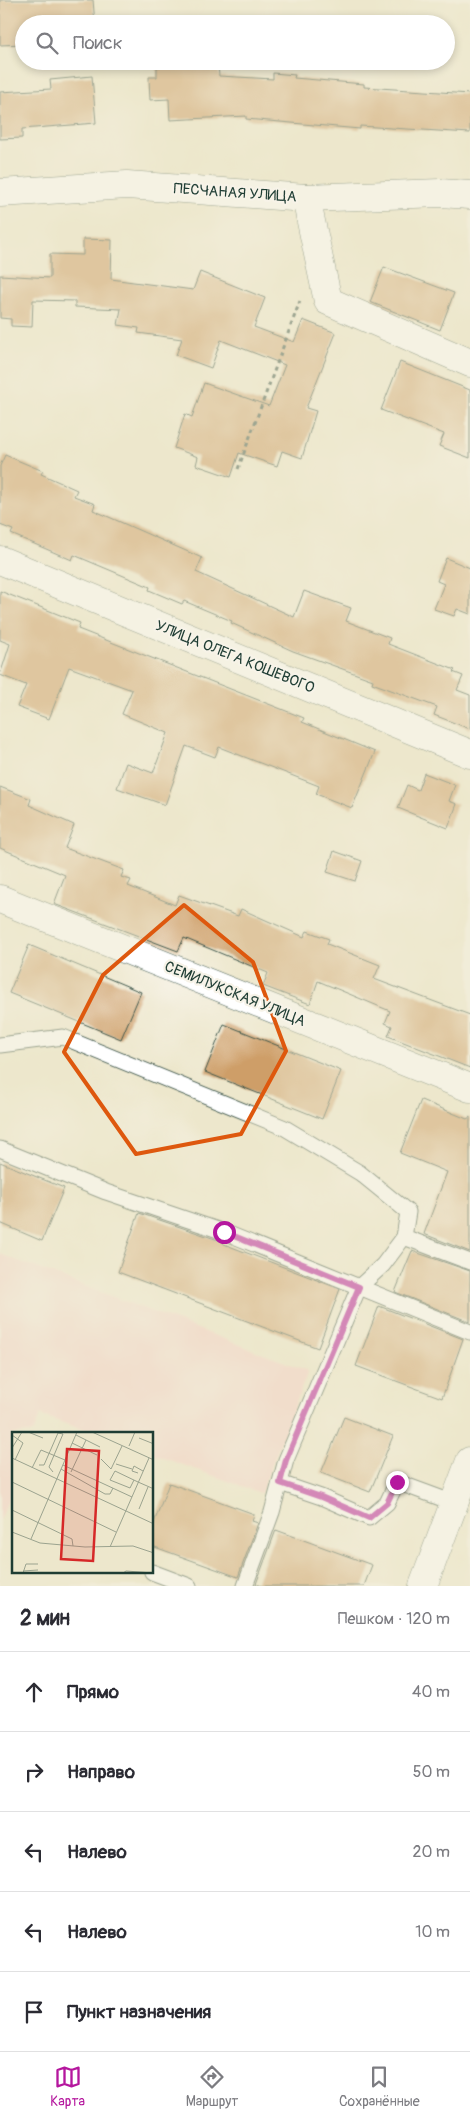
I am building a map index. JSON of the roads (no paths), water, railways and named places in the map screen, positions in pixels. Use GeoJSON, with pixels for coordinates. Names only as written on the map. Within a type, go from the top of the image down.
{"type":"FeatureCollection","features":[{"type":"Feature","properties":{"kind":"street","name":"ПЕСЧАНАЯ УЛИЦА"},"geometry":{"type":"LineString","coordinates":[[0,193],[127,185],[306,198],[440,193],[470,195]]}},
{"type":"Feature","properties":{"kind":"street"},"geometry":{"type":"LineString","coordinates":[[306,198],[328,301],[470,363]]}},
{"type":"Feature","properties":{"kind":"street","name":"УЛИЦА ОЛЕГА КОШЕВОГО"},"geometry":{"type":"LineString","coordinates":[[0,560],[470,754]]}},
{"type":"Feature","properties":{"kind":"street","name":"СЕМИЛУКСКАЯ УЛИЦА"},"geometry":{"type":"LineString","coordinates":[[0,899],[470,1088]]}},
{"type":"Feature","properties":{"kind":"street"},"geometry":{"type":"LineString","coordinates":[[423,1586],[470,1461]]}},
{"type":"Feature","properties":{"kind":"lane"},"geometry":{"type":"LineString","coordinates":[[0,1045],[63,1037],[285,1128],[360,1173],[408,1212],[404,1236],[383,1265],[359,1287],[286,1460],[272,1512],[245,1586]]}},
{"type":"Feature","properties":{"kind":"lane"},"geometry":{"type":"LineString","coordinates":[[0,1149],[106,1192],[224,1232],[470,1332]]}},
{"type":"Feature","properties":{"kind":"lane"},"geometry":{"type":"LineString","coordinates":[[404,1236],[470,1262]]}},
{"type":"Feature","properties":{"kind":"lane"},"geometry":{"type":"LineString","coordinates":[[280,1483],[321,1497],[369,1518],[387,1503],[397,1482],[454,1503]]}},
{"type":"Feature","properties":{"kind":"lane"},"geometry":{"type":"LineString","coordinates":[[154,1573],[189,1586]]}}]}
